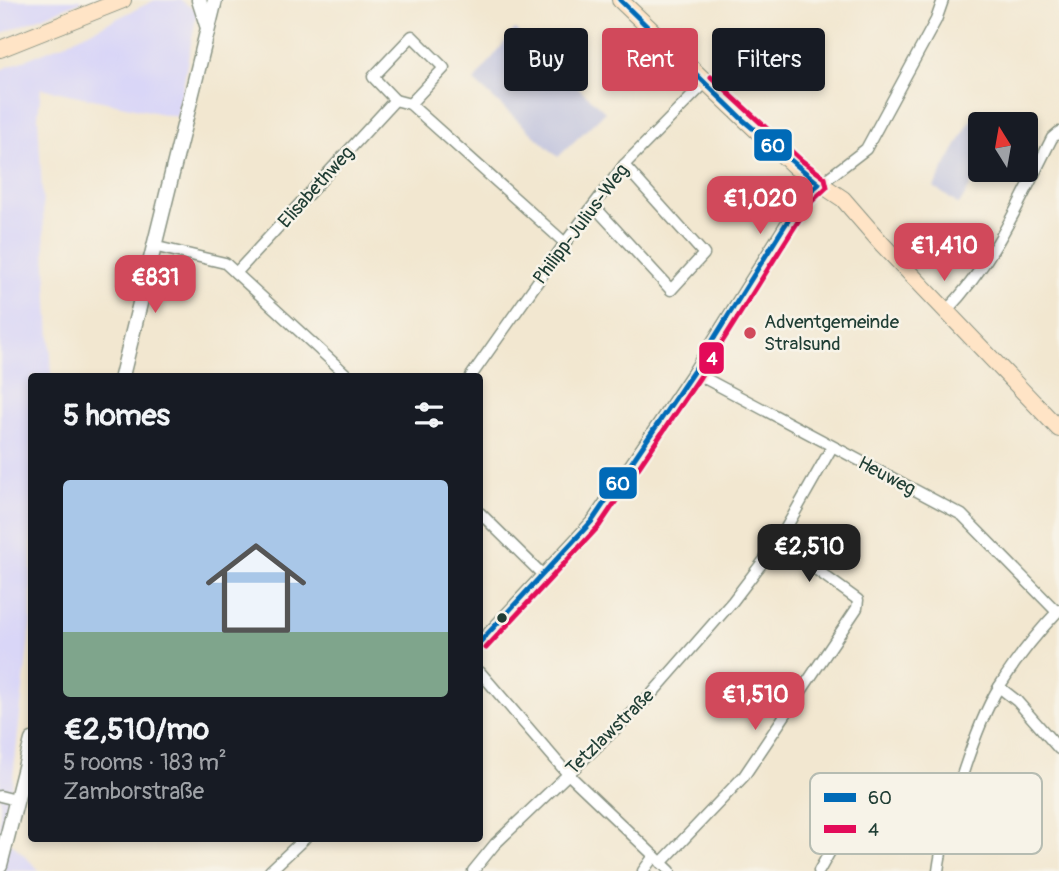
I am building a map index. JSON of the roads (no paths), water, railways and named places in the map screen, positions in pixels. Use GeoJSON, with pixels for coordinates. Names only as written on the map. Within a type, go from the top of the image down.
{"type":"FeatureCollection","features":[{"type":"Feature","properties":{"kind":"main road"},"geometry":{"type":"LineString","coordinates":[[0,49],[123,0]]}},
{"type":"Feature","properties":{"kind":"main road"},"geometry":{"type":"LineString","coordinates":[[620,0],[784,157],[843,199],[1059,429]]}},
{"type":"Feature","properties":{"kind":"street"},"geometry":{"type":"LineString","coordinates":[[198,0],[205,15],[206,32]]}},
{"type":"Feature","properties":{"kind":"street"},"geometry":{"type":"LineString","coordinates":[[123,373],[215,0]]}},
{"type":"Feature","properties":{"kind":"street"},"geometry":{"type":"LineString","coordinates":[[483,639],[592,521],[693,372],[802,198],[866,149],[936,20],[943,0]]}},
{"type":"Feature","properties":{"kind":"street"},"geometry":{"type":"LineString","coordinates":[[410,103],[444,68],[412,36],[373,77],[394,100],[410,103],[565,243]]}},
{"type":"Feature","properties":{"kind":"street","name":"Philipp-Julius-Weg"},"geometry":{"type":"LineString","coordinates":[[473,373],[624,165],[705,83]]}},
{"type":"Feature","properties":{"kind":"street","name":"Elisabethweg"},"geometry":{"type":"LineString","coordinates":[[236,273],[394,100]]}},
{"type":"Feature","properties":{"kind":"street"},"geometry":{"type":"LineString","coordinates":[[946,311],[967,288],[1001,239],[1052,138],[1059,132]]}},
{"type":"Feature","properties":{"kind":"street"},"geometry":{"type":"LineString","coordinates":[[594,206],[671,290],[704,254],[624,165]]}},
{"type":"Feature","properties":{"kind":"street"},"geometry":{"type":"LineString","coordinates":[[153,246],[225,263],[345,373]]}},
{"type":"Feature","properties":{"kind":"street","name":"Heuweg"},"geometry":{"type":"LineString","coordinates":[[693,372],[962,515],[1058,611]]}},
{"type":"Feature","properties":{"kind":"street","name":"Tetzlawstraße"},"geometry":{"type":"LineString","coordinates":[[473,871],[495,844],[567,773],[581,765],[649,697],[733,601],[778,542],[832,447]]}},
{"type":"Feature","properties":{"kind":"street"},"geometry":{"type":"LineString","coordinates":[[483,516],[543,575]]}},
{"type":"Feature","properties":{"kind":"street"},"geometry":{"type":"LineString","coordinates":[[643,871],[662,863],[744,776],[857,608],[858,600],[778,542]]}},
{"type":"Feature","properties":{"kind":"street"},"geometry":{"type":"LineString","coordinates":[[965,773],[979,732],[999,687],[1058,611]]}},
{"type":"Feature","properties":{"kind":"street"},"geometry":{"type":"LineString","coordinates":[[483,675],[567,773],[662,863]]}},
{"type":"Feature","properties":{"kind":"street"},"geometry":{"type":"LineString","coordinates":[[999,687],[1017,701],[1059,749]]}},
{"type":"Feature","properties":{"kind":"street"},"geometry":{"type":"LineString","coordinates":[[0,864],[28,755]]}},
{"type":"Feature","properties":{"kind":"street"},"geometry":{"type":"LineString","coordinates":[[0,796],[16,800]]}},
{"type":"Feature","properties":{"kind":"street"},"geometry":{"type":"LineString","coordinates":[[270,871],[301,842]]}},
{"type":"Feature","properties":{"kind":"street"},"geometry":{"type":"LineString","coordinates":[[819,871],[829,854]]}},
{"type":"Feature","properties":{"kind":"place","name":"Adventgemeinde Stralsund"},"geometry":{"type":"Point","coordinates":[750,333]}}]}
